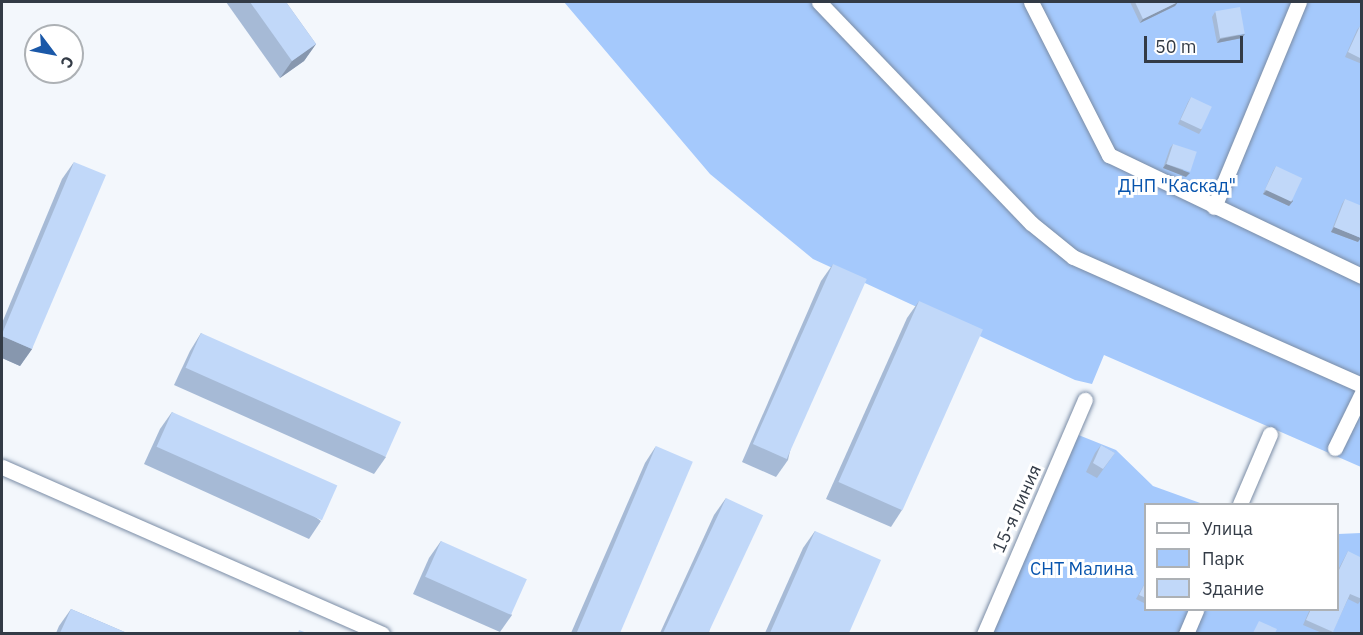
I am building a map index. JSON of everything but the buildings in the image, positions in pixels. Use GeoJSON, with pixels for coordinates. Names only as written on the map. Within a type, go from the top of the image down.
{"type":"FeatureCollection","features":[{"type":"Feature","properties":{"kind":"street"},"geometry":{"type":"LineString","coordinates":[[819,2],[1031,223],[1073,257],[1362,385]]}},
{"type":"Feature","properties":{"kind":"street"},"geometry":{"type":"LineString","coordinates":[[1031,2],[1109,155],[1362,276]]}},
{"type":"Feature","properties":{"kind":"street"},"geometry":{"type":"LineString","coordinates":[[1214,207],[1299,2]]}},
{"type":"Feature","properties":{"kind":"street"},"geometry":{"type":"LineString","coordinates":[[1335,448],[1362,393]]}},
{"type":"Feature","properties":{"kind":"street","name":"15-я линия"},"geometry":{"type":"LineString","coordinates":[[984,633],[1085,400]]}},
{"type":"Feature","properties":{"kind":"street"},"geometry":{"type":"LineString","coordinates":[[1240,503],[1270,434]]}},
{"type":"Feature","properties":{"kind":"street"},"geometry":{"type":"LineString","coordinates":[[2,467],[382,633]]}},
{"type":"Feature","properties":{"kind":"street"},"geometry":{"type":"LineString","coordinates":[[1186,633],[1195,611]]}},
{"type":"Feature","properties":{"kind":"green space","name":"ДНП \"Каскад\""},"geometry":{"type":"Polygon","coordinates":[[[564,2],[1361,2],[1361,467],[1104,355],[1092,384],[1075,380],[813,259],[710,174],[564,2]]]}},
{"type":"Feature","properties":{"kind":"green space","name":"СНТ Малина"},"geometry":{"type":"Polygon","coordinates":[[[1071,432],[1116,450],[1153,486],[1200,503],[1144,503],[1144,611],[1339,611],[1339,534],[1361,533],[1361,633],[984,634],[1071,432]]]}}]}
